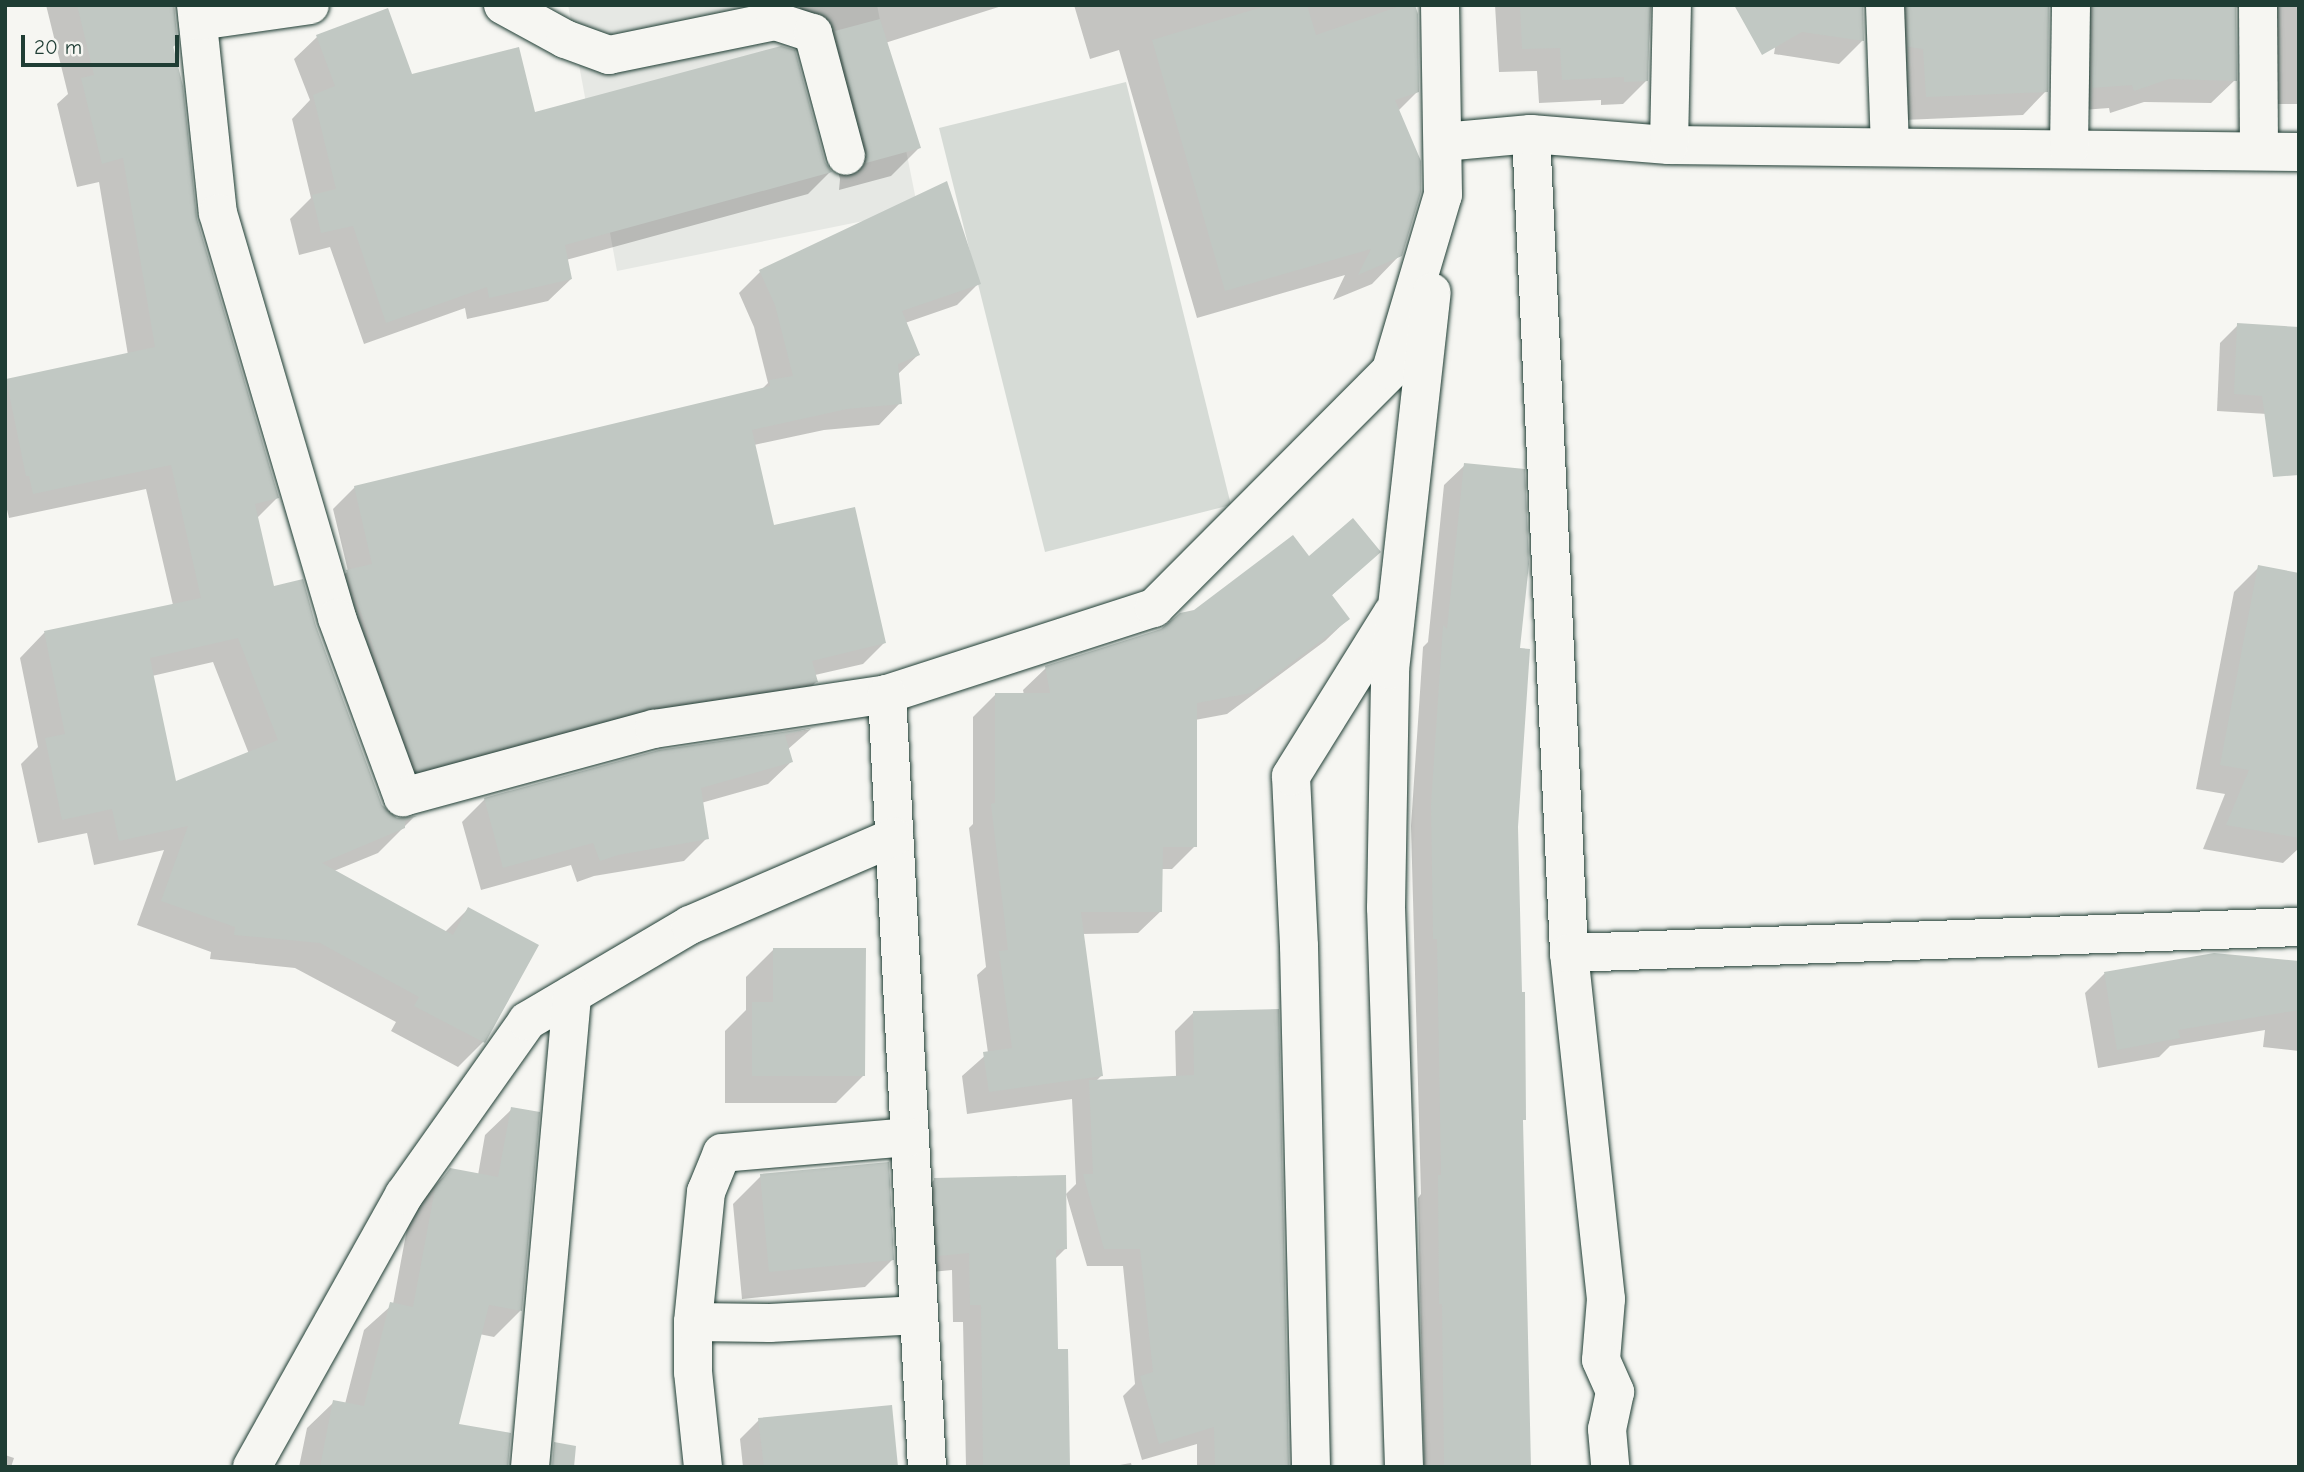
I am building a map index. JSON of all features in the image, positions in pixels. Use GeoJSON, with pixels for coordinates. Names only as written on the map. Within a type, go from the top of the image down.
{"type":"FeatureCollection","features":[{"type":"Feature","properties":{"kind":"street"},"geometry":{"type":"LineString","coordinates":[[310,5],[197,13],[218,213],[337,618],[403,797],[654,729],[887,694],[1154,608],[1391,370],[1443,195]]}},
{"type":"Feature","properties":{"kind":"street"},"geometry":{"type":"LineString","coordinates":[[503,5],[565,40],[609,55],[775,21],[813,33],[846,156]]}},
{"type":"Feature","properties":{"kind":"street"},"geometry":{"type":"LineString","coordinates":[[1404,1467],[1386,908],[1390,670],[1443,195],[1440,5]]}},
{"type":"Feature","properties":{"kind":"street"},"geometry":{"type":"LineString","coordinates":[[1669,145],[1672,5]]}},
{"type":"Feature","properties":{"kind":"street"},"geometry":{"type":"LineString","coordinates":[[1885,5],[1890,148]]}},
{"type":"Feature","properties":{"kind":"street"},"geometry":{"type":"LineString","coordinates":[[2069,149],[2071,5]]}},
{"type":"Feature","properties":{"kind":"street"},"geometry":{"type":"LineString","coordinates":[[2258,5],[2259,151]]}},
{"type":"Feature","properties":{"kind":"street"},"geometry":{"type":"LineString","coordinates":[[1443,142],[1531,134],[1669,145],[2299,152]]}},
{"type":"Feature","properties":{"kind":"street"},"geometry":{"type":"LineString","coordinates":[[1531,134],[1569,953],[1606,1299],[1601,1360],[1615,1392],[1607,1429],[1610,1467]]}},
{"type":"Feature","properties":{"kind":"street"},"geometry":{"type":"LineString","coordinates":[[1311,1467],[1299,946],[1291,776],[1398,603]]}},
{"type":"Feature","properties":{"kind":"street"},"geometry":{"type":"LineString","coordinates":[[887,694],[927,1467]]}},
{"type":"Feature","properties":{"kind":"street"},"geometry":{"type":"LineString","coordinates":[[252,1467],[404,1195],[527,1021],[690,925],[894,837]]}},
{"type":"Feature","properties":{"kind":"street"},"geometry":{"type":"LineString","coordinates":[[1569,953],[2299,927]]}},
{"type":"Feature","properties":{"kind":"street"},"geometry":{"type":"LineString","coordinates":[[530,1467],[572,995]]}},
{"type":"Feature","properties":{"kind":"street"},"geometry":{"type":"LineString","coordinates":[[703,1467],[693,1372],[692,1322],[705,1192],[722,1153],[909,1137]]}},
{"type":"Feature","properties":{"kind":"street"},"geometry":{"type":"LineString","coordinates":[[692,1322],[770,1323],[919,1315]]}},
{"type":"Feature","properties":{"kind":"shaded area"},"geometry":{"type":"Polygon","coordinates":[[[568,5],[877,5],[918,210],[617,271],[568,5]]]}},
{"type":"Feature","properties":{"kind":"shaded area"},"geometry":{"type":"Polygon","coordinates":[[[1126,82],[1231,505],[1045,552],[939,128],[1126,82]]]}},
{"type":"Feature","properties":{"kind":"building"},"geometry":{"type":"Polygon","coordinates":[[[77,5],[174,5],[178,44],[173,46],[183,86],[197,219],[279,498],[255,504],[274,586],[303,579],[316,626],[382,805],[397,818],[417,816],[405,821],[405,828],[322,863],[453,935],[468,907],[539,945],[485,1043],[414,1006],[419,997],[320,943],[234,935],[235,927],[161,901],[188,826],[119,841],[112,809],[62,820],[45,738],[65,734],[44,631],[201,598],[171,465],[33,494],[29,476],[26,476],[6,379],[155,347],[123,158],[102,164],[81,78],[94,75],[77,5]],[[238,638],[150,658],[176,781],[278,740],[238,638]]]}},
{"type":"Feature","properties":{"kind":"building"},"geometry":{"type":"Polygon","coordinates":[[[1269,5],[1307,5],[1316,35],[1403,5],[1415,5],[1418,14],[1419,92],[1395,100],[1421,161],[1421,192],[1402,256],[1358,275],[1371,249],[1225,291],[1152,40],[1269,5]]]}},
{"type":"Feature","properties":{"kind":"building"},"geometry":{"type":"Polygon","coordinates":[[[1520,5],[1650,5],[1648,81],[1624,82],[1624,77],[1562,80],[1560,48],[1522,49],[1520,5]]]}},
{"type":"Feature","properties":{"kind":"building"},"geometry":{"type":"Polygon","coordinates":[[[1734,5],[1863,5],[1864,41],[1802,32],[1762,55],[1734,5]]]}},
{"type":"Feature","properties":{"kind":"building"},"geometry":{"type":"Polygon","coordinates":[[[1907,5],[2049,5],[2048,92],[1926,97],[1923,49],[1908,47],[1907,5]]]}},
{"type":"Feature","properties":{"kind":"building"},"geometry":{"type":"Polygon","coordinates":[[[2093,5],[2236,5],[2237,81],[2169,79],[2134,91],[2132,85],[2092,88],[2093,5]]]}},
{"type":"Feature","properties":{"kind":"building"},"geometry":{"type":"Polygon","coordinates":[[[388,8],[412,74],[519,47],[535,112],[781,46],[795,50],[825,162],[832,172],[565,245],[572,279],[489,298],[487,287],[386,323],[353,226],[321,233],[312,195],[336,189],[313,95],[335,86],[316,35],[388,8]]]}},
{"type":"Feature","properties":{"kind":"building"},"geometry":{"type":"Polygon","coordinates":[[[880,19],[921,148],[866,163],[867,150],[835,31],[880,19]]]}},
{"type":"Feature","properties":{"kind":"building"},"geometry":{"type":"Polygon","coordinates":[[[947,181],[981,284],[902,311],[920,355],[898,364],[902,404],[847,409],[752,430],[774,525],[855,507],[886,643],[812,661],[818,682],[648,708],[417,771],[346,570],[372,564],[354,486],[770,386],[769,380],[793,376],[775,305],[759,270],[947,181]]]}},
{"type":"Feature","properties":{"kind":"building"},"geometry":{"type":"Polygon","coordinates":[[[2237,323],[2299,327],[2299,475],[2273,477],[2262,396],[2234,394],[2237,323]]]}},
{"type":"Feature","properties":{"kind":"building"},"geometry":{"type":"Polygon","coordinates":[[[1464,463],[1525,469],[1529,564],[1520,648],[1530,649],[1518,827],[1522,992],[1525,992],[1526,1120],[1523,1120],[1531,1467],[1444,1467],[1442,1304],[1439,1304],[1438,1175],[1441,1175],[1437,939],[1433,939],[1431,805],[1443,625],[1447,629],[1464,463]]]}},
{"type":"Feature","properties":{"kind":"building"},"geometry":{"type":"Polygon","coordinates":[[[1353,518],[1381,552],[1332,595],[1350,619],[1251,693],[1197,703],[1197,847],[1163,847],[1162,912],[1081,912],[1103,1076],[989,1092],[983,1052],[1012,1048],[999,951],[1008,950],[991,804],[995,803],[995,693],[1050,693],[1045,666],[1161,629],[1180,613],[1194,610],[1293,535],[1309,556],[1353,518]]]}},
{"type":"Feature","properties":{"kind":"building"},"geometry":{"type":"Polygon","coordinates":[[[2258,565],[2299,573],[2299,838],[2226,825],[2249,770],[2220,765],[2258,565]]]}},
{"type":"Feature","properties":{"kind":"building"},"geometry":{"type":"Polygon","coordinates":[[[816,727],[785,735],[793,762],[701,788],[709,839],[618,855],[600,861],[593,843],[503,868],[484,798],[659,750],[816,727]]]}},
{"type":"Feature","properties":{"kind":"building"},"geometry":{"type":"Polygon","coordinates":[[[773,948],[866,948],[865,1076],[752,1076],[752,1002],[773,1002],[773,948]]]}},
{"type":"Feature","properties":{"kind":"building"},"geometry":{"type":"Polygon","coordinates":[[[2214,953],[2299,961],[2299,1010],[2178,1030],[2180,1038],[2117,1050],[2104,972],[2214,953]]]}},
{"type":"Feature","properties":{"kind":"building"},"geometry":{"type":"Polygon","coordinates":[[[1279,1009],[1289,1467],[1215,1467],[1214,1427],[1159,1444],[1140,1376],[1153,1372],[1140,1249],[1104,1249],[1083,1174],[1093,1174],[1089,1080],[1194,1075],[1193,1011],[1279,1009]]]}},
{"type":"Feature","properties":{"kind":"building"},"geometry":{"type":"Polygon","coordinates":[[[511,1107],[540,1112],[522,1311],[489,1305],[459,1424],[511,1433],[508,1467],[320,1467],[333,1400],[364,1406],[390,1302],[413,1307],[435,1189],[450,1168],[498,1177],[511,1107]]]}},
{"type":"Feature","properties":{"kind":"building"},"geometry":{"type":"Polygon","coordinates":[[[889,1162],[894,1260],[769,1272],[760,1174],[889,1162]]]}},
{"type":"Feature","properties":{"kind":"building"},"geometry":{"type":"Polygon","coordinates":[[[1066,1175],[1067,1249],[1056,1250],[1058,1349],[1068,1349],[1070,1467],[983,1467],[981,1305],[970,1305],[969,1253],[938,1256],[934,1178],[1066,1175]]]}},
{"type":"Feature","properties":{"kind":"building"},"geometry":{"type":"Polygon","coordinates":[[[892,1405],[898,1467],[764,1467],[758,1418],[892,1405]]]}},
{"type":"Feature","properties":{"kind":"building"},"geometry":{"type":"Polygon","coordinates":[[[554,1442],[576,1446],[574,1467],[552,1467],[554,1442]]]}}]}
